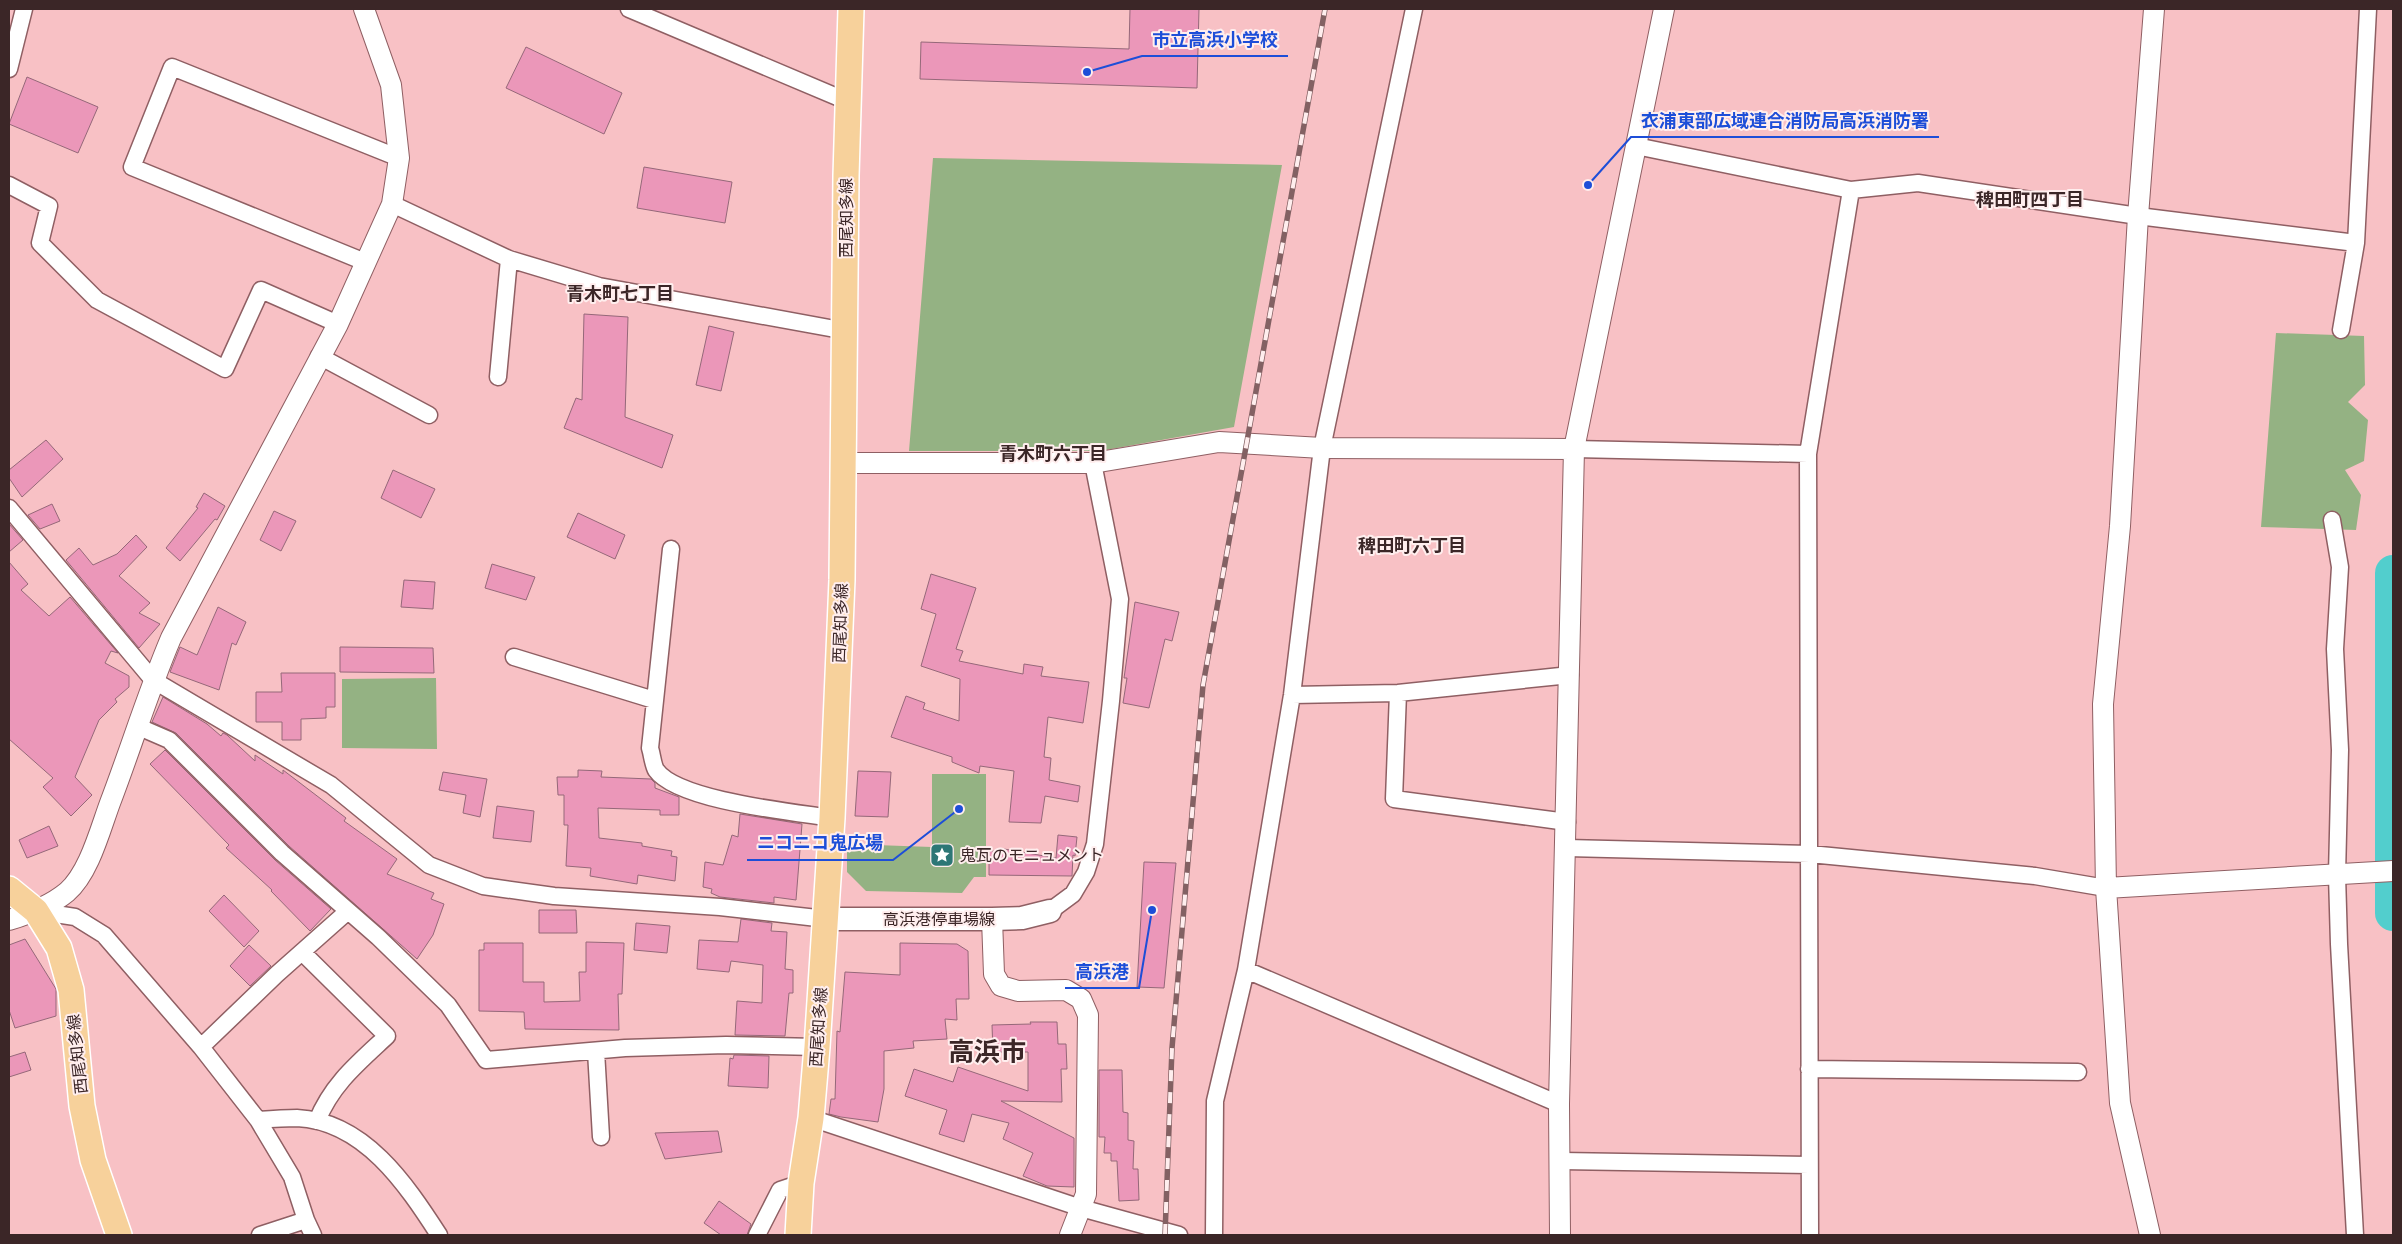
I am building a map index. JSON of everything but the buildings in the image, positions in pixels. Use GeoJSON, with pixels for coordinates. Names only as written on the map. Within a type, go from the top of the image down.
{"type":"FeatureCollection","features":[{"type":"Feature","properties":{"kind":"main road","name":"西尾知多線"},"geometry":{"type":"LineString","coordinates":[[798,1235],[801,1183],[811,1118],[817,1047],[832,818],[844,463],[846,176],[850,102],[851,9]]}},
{"type":"Feature","properties":{"kind":"main road","name":"西尾知多線"},"geometry":{"type":"LineString","coordinates":[[9,889],[36,911],[59,948],[71,990],[82,1106],[93,1160],[119,1235]]}},
{"type":"Feature","properties":{"kind":"main road","name":"高浜港停車場線"},"geometry":{"type":"LineString","coordinates":[[826,919],[1022,918],[1050,911]]}},
{"type":"Feature","properties":{"kind":"street"},"geometry":{"type":"LineString","coordinates":[[9,69],[24,9]]}},
{"type":"Feature","properties":{"kind":"street"},"geometry":{"type":"LineString","coordinates":[[9,920],[36,911],[68,891],[90,859],[139,727],[153,680],[171,638],[319,356],[338,324],[392,204],[400,158],[391,84],[364,9]]}},
{"type":"Feature","properties":{"kind":"street"},"geometry":{"type":"LineString","coordinates":[[629,9],[850,102]]}},
{"type":"Feature","properties":{"kind":"street"},"geometry":{"type":"LineString","coordinates":[[1214,1235],[1215,1101],[1246,970],[1292,695],[1322,448],[1414,9]]}},
{"type":"Feature","properties":{"kind":"street"},"geometry":{"type":"LineString","coordinates":[[1560,1235],[1561,1161],[1559,1104],[1567,848],[1574,449],[1664,9]]}},
{"type":"Feature","properties":{"kind":"street"},"geometry":{"type":"LineString","coordinates":[[2150,1235],[2120,1103],[2106,888],[2103,704],[2120,526],[2138,216],[2154,9]]}},
{"type":"Feature","properties":{"kind":"street"},"geometry":{"type":"LineString","coordinates":[[2341,330],[2356,243],[2368,9]]}},
{"type":"Feature","properties":{"kind":"street"},"geometry":{"type":"LineString","coordinates":[[365,262],[132,167],[172,67],[400,158]]}},
{"type":"Feature","properties":{"kind":"street"},"geometry":{"type":"LineString","coordinates":[[1636,146],[1851,190],[1918,183],[2138,216],[2356,243]]}},
{"type":"Feature","properties":{"kind":"street"},"geometry":{"type":"LineString","coordinates":[[9,185],[49,206],[40,243],[97,300],[224,369],[261,290],[338,324]]}},
{"type":"Feature","properties":{"kind":"street"},"geometry":{"type":"LineString","coordinates":[[1810,1235],[1808,454],[1851,190]]}},
{"type":"Feature","properties":{"kind":"street"},"geometry":{"type":"LineString","coordinates":[[392,204],[509,259],[599,286],[846,331]]}},
{"type":"Feature","properties":{"kind":"street"},"geometry":{"type":"LineString","coordinates":[[498,377],[509,259]]}},
{"type":"Feature","properties":{"kind":"street"},"geometry":{"type":"LineString","coordinates":[[319,356],[429,415]]}},
{"type":"Feature","properties":{"kind":"street"},"geometry":{"type":"LineString","coordinates":[[844,463],[1093,463],[1219,442],[1322,448],[1574,449],[1808,454]]}},
{"type":"Feature","properties":{"kind":"street"},"geometry":{"type":"LineString","coordinates":[[1050,911],[1073,894],[1086,872],[1095,844],[1111,701],[1120,599],[1093,463]]}},
{"type":"Feature","properties":{"kind":"street"},"geometry":{"type":"LineString","coordinates":[[9,508],[153,680],[331,785],[429,865],[484,886],[554,896],[720,907],[826,919]]}},
{"type":"Feature","properties":{"kind":"street"},"geometry":{"type":"LineString","coordinates":[[2332,520],[2340,567],[2335,649],[2340,750],[2337,875],[2339,944],[2356,1235]]}},
{"type":"Feature","properties":{"kind":"street"},"geometry":{"type":"LineString","coordinates":[[671,549],[650,748],[656,770],[674,785],[703,796],[832,818]]}},
{"type":"Feature","properties":{"kind":"street"},"geometry":{"type":"LineString","coordinates":[[514,657],[654,700]]}},
{"type":"Feature","properties":{"kind":"street"},"geometry":{"type":"LineString","coordinates":[[1292,695],[1398,693],[1570,675]]}},
{"type":"Feature","properties":{"kind":"street"},"geometry":{"type":"LineString","coordinates":[[1398,693],[1394,799],[1567,822]]}},
{"type":"Feature","properties":{"kind":"street"},"geometry":{"type":"LineString","coordinates":[[139,727],[169,740],[282,853],[348,911],[448,1005],[486,1060],[596,1051],[726,1045],[817,1047]]}},
{"type":"Feature","properties":{"kind":"street"},"geometry":{"type":"LineString","coordinates":[[1567,848],[1810,854],[2035,876],[2106,888],[2393,871]]}},
{"type":"Feature","properties":{"kind":"street"},"geometry":{"type":"LineString","coordinates":[[36,911],[75,917],[104,935],[201,1047],[258,1120],[292,1177],[313,1235]]}},
{"type":"Feature","properties":{"kind":"street"},"geometry":{"type":"LineString","coordinates":[[201,1047],[348,911]]}},
{"type":"Feature","properties":{"kind":"street"},"geometry":{"type":"LineString","coordinates":[[992,919],[994,974],[1001,986],[1018,991],[1066,990],[1081,999],[1088,1015],[1086,1194],[1070,1235]]}},
{"type":"Feature","properties":{"kind":"street"},"geometry":{"type":"LineString","coordinates":[[302,952],[387,1036],[351,1068],[326,1100],[317,1121]]}},
{"type":"Feature","properties":{"kind":"street"},"geometry":{"type":"LineString","coordinates":[[1246,970],[1559,1104]]}},
{"type":"Feature","properties":{"kind":"street"},"geometry":{"type":"LineString","coordinates":[[596,1051],[601,1137]]}},
{"type":"Feature","properties":{"kind":"street"},"geometry":{"type":"LineString","coordinates":[[1809,1069],[2078,1072]]}},
{"type":"Feature","properties":{"kind":"street"},"geometry":{"type":"LineString","coordinates":[[258,1120],[297,1118],[317,1121],[339,1129],[361,1141],[396,1174],[439,1235]]}},
{"type":"Feature","properties":{"kind":"street"},"geometry":{"type":"LineString","coordinates":[[811,1118],[1081,1208],[1179,1235]]}},
{"type":"Feature","properties":{"kind":"street"},"geometry":{"type":"LineString","coordinates":[[1561,1161],[1809,1165]]}},
{"type":"Feature","properties":{"kind":"street"},"geometry":{"type":"LineString","coordinates":[[757,1235],[780,1190],[801,1183]]}},
{"type":"Feature","properties":{"kind":"street"},"geometry":{"type":"LineString","coordinates":[[260,1235],[306,1220]]}},
{"type":"Feature","properties":{"kind":"green space"},"geometry":{"type":"Polygon","coordinates":[[[933,158],[1282,165],[1234,427],[1100,451],[909,451],[933,158]]]}},
{"type":"Feature","properties":{"kind":"green space"},"geometry":{"type":"Polygon","coordinates":[[[2276,333],[2364,336],[2365,385],[2348,402],[2368,420],[2364,461],[2345,470],[2361,495],[2356,530],[2261,527],[2276,333]]]}},
{"type":"Feature","properties":{"kind":"green space"},"geometry":{"type":"Polygon","coordinates":[[[436,678],[437,749],[342,748],[342,679],[436,678]]]}},
{"type":"Feature","properties":{"kind":"green space"},"geometry":{"type":"Polygon","coordinates":[[[932,774],[986,774],[986,877],[974,877],[962,893],[866,891],[847,872],[847,844],[932,847],[932,774]]]}},
{"type":"Feature","properties":{"kind":"waterway"},"geometry":{"type":"LineString","coordinates":[[2393,573],[2393,913]]}},
{"type":"Feature","properties":{"kind":"railway"},"geometry":{"type":"LineString","coordinates":[[1165,1235],[1172,1048],[1203,685],[1325,9]]}},
{"type":"Feature","properties":{"kind":"place","name":"市立高浜小学校"},"geometry":{"type":"Point","coordinates":[1087,72]}},
{"type":"Feature","properties":{"kind":"place","name":"衣浦東部広域連合消防局高浜消防署"},"geometry":{"type":"Point","coordinates":[1588,185]}},
{"type":"Feature","properties":{"kind":"place","name":"ニコニコ鬼広場"},"geometry":{"type":"Point","coordinates":[959,809]}},
{"type":"Feature","properties":{"kind":"place","name":"鬼瓦のモニュメント"},"geometry":{"type":"Point","coordinates":[942,855]}},
{"type":"Feature","properties":{"kind":"place","name":"高浜港"},"geometry":{"type":"Point","coordinates":[1152,910]}},
{"type":"Feature","properties":{"kind":"district","name":"稗田町四丁目"},"geometry":{"type":"Point","coordinates":[2030,200]}},
{"type":"Feature","properties":{"kind":"district","name":"青木町七丁目"},"geometry":{"type":"Point","coordinates":[620,294]}},
{"type":"Feature","properties":{"kind":"district","name":"青木町六丁目"},"geometry":{"type":"Point","coordinates":[1053,454]}},
{"type":"Feature","properties":{"kind":"district","name":"稗田町六丁目"},"geometry":{"type":"Point","coordinates":[1412,546]}},
{"type":"Feature","properties":{"kind":"district","name":"高浜市"},"geometry":{"type":"Point","coordinates":[987,1052]}}]}
